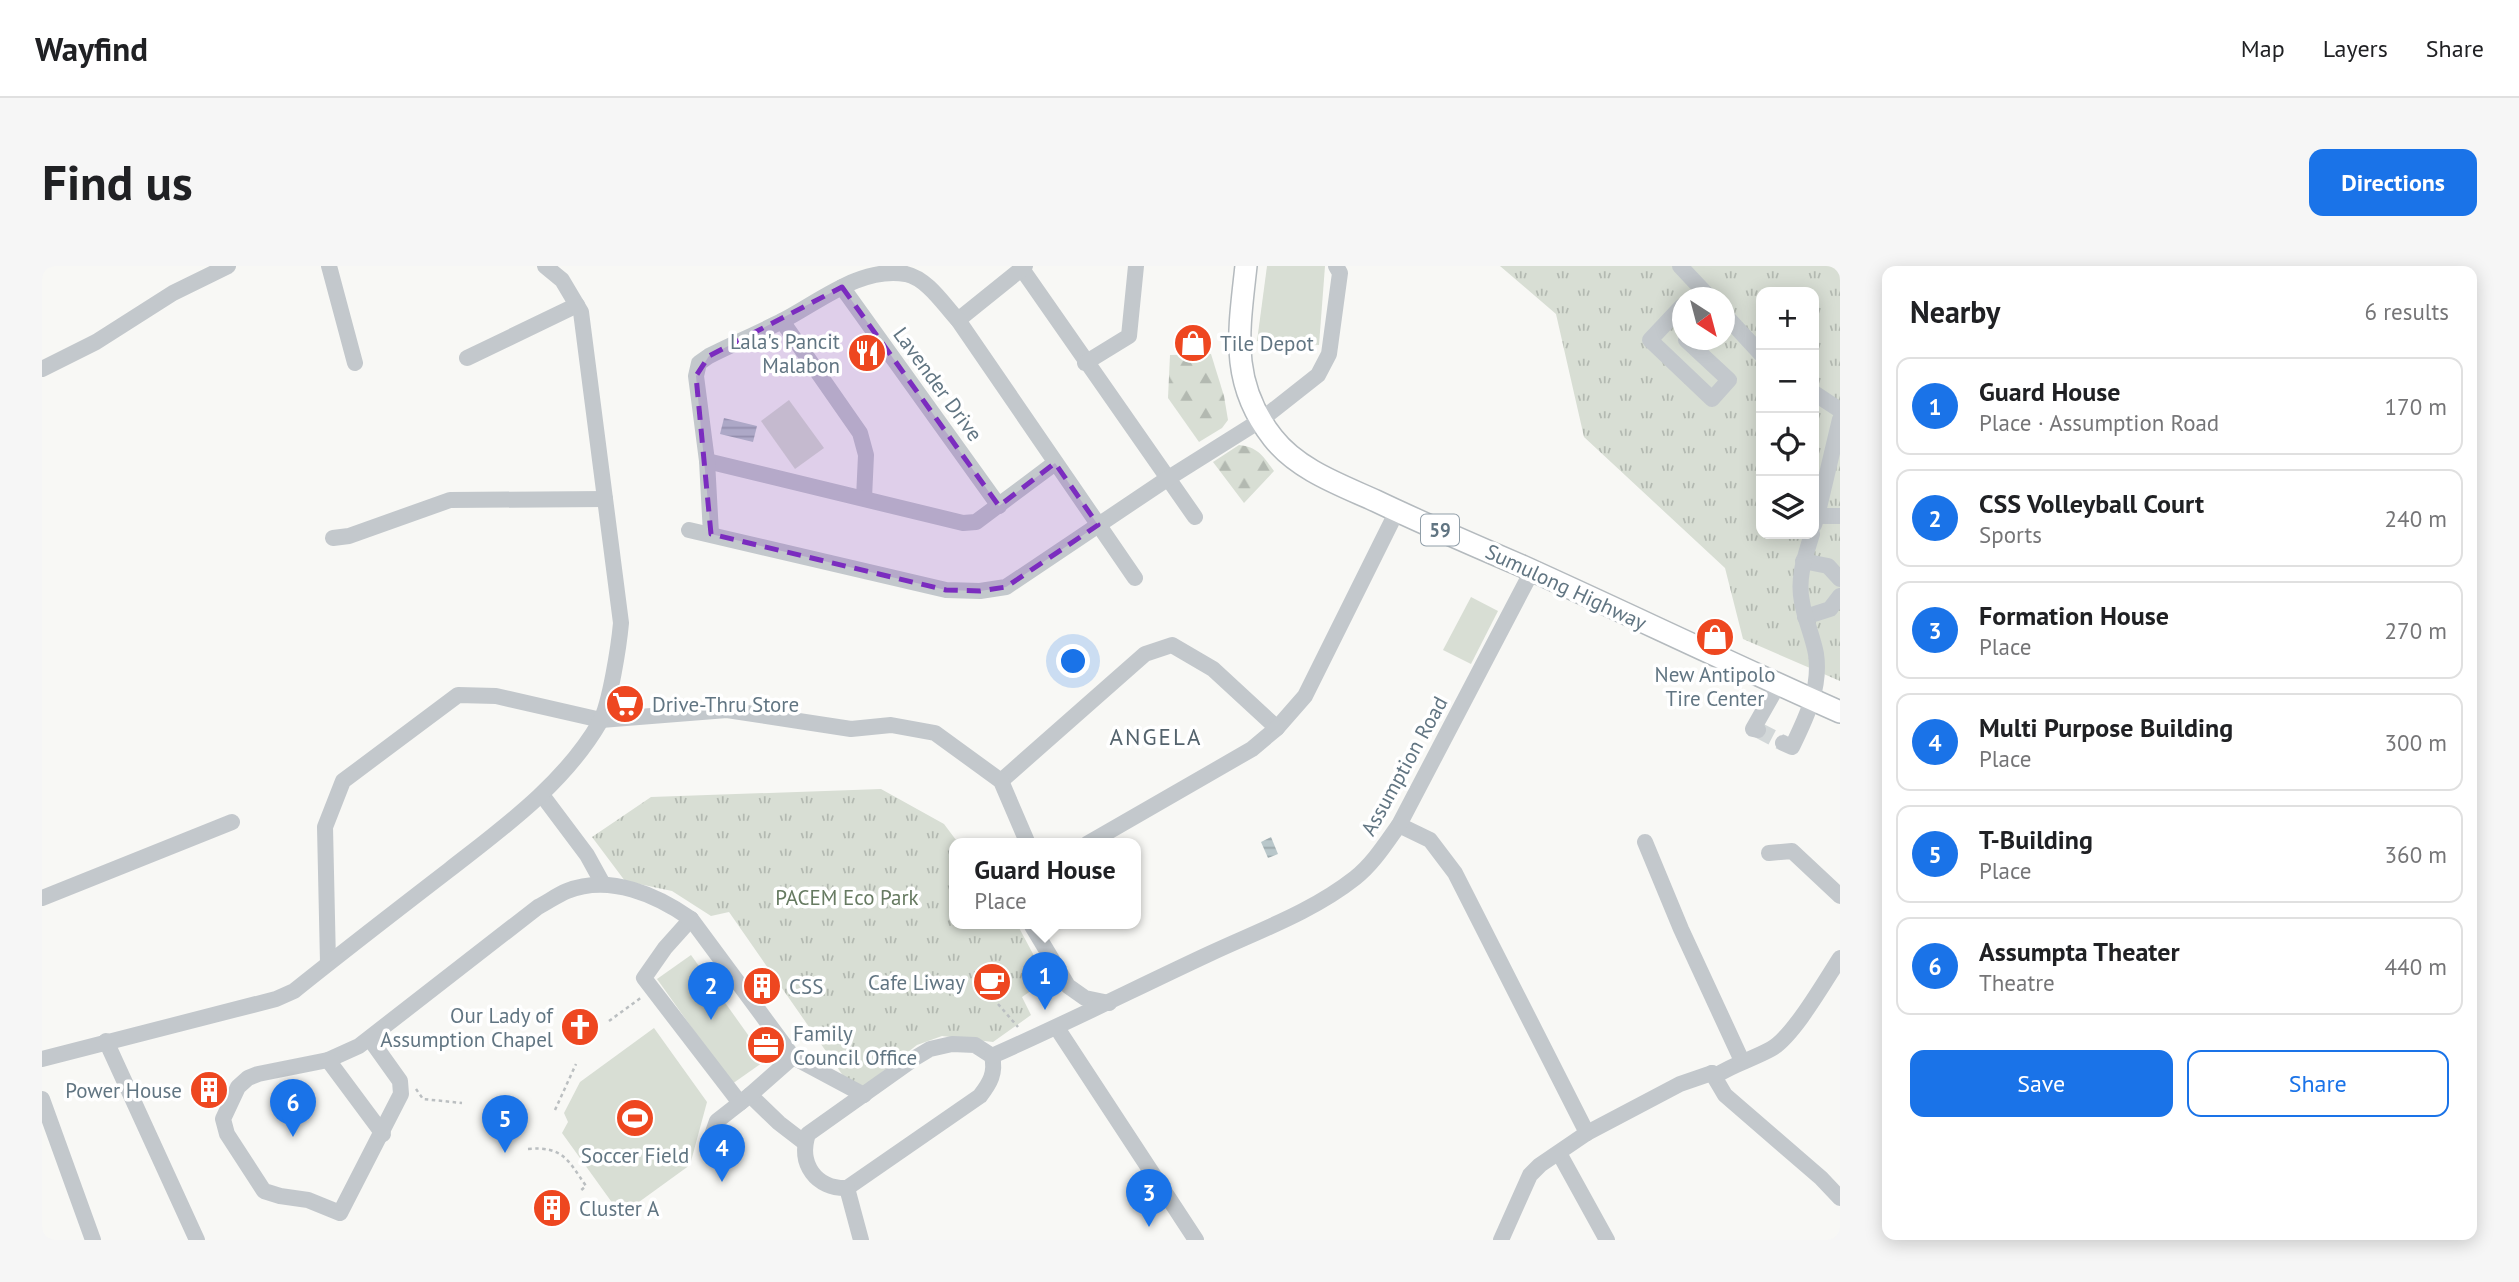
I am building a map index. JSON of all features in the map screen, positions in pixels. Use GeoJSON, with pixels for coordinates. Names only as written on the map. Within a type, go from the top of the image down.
{"type":"FeatureCollection","features":[{"type":"Feature","properties":{"kind":"main road","name":"Sumulong Highway"},"geometry":{"type":"LineString","coordinates":[[1246,266],[1238,339],[1242,375],[1261,420],[1275,440],[1296,459],[1323,476],[1397,511],[1840,712]]}},
{"type":"Feature","properties":{"kind":"street"},"geometry":{"type":"LineString","coordinates":[[42,369],[96,342],[173,293],[228,266]]}},
{"type":"Feature","properties":{"kind":"street"},"geometry":{"type":"LineString","coordinates":[[329,266],[355,363]]}},
{"type":"Feature","properties":{"kind":"street"},"geometry":{"type":"LineString","coordinates":[[42,1059],[276,999],[294,991],[542,795],[574,758],[601,720],[618,649],[621,623],[581,312],[562,281],[545,266]]}},
{"type":"Feature","properties":{"kind":"street"},"geometry":{"type":"LineString","coordinates":[[1085,363],[1129,336],[1136,266]]}},
{"type":"Feature","properties":{"kind":"street"},"geometry":{"type":"LineString","coordinates":[[689,530],[946,590],[980,591],[1006,587],[1167,479],[1261,420],[1318,375],[1329,354],[1340,273],[1336,266]]}},
{"type":"Feature","properties":{"kind":"street"},"geometry":{"type":"LineString","coordinates":[[1680,266],[1695,287]]}},
{"type":"Feature","properties":{"kind":"street"},"geometry":{"type":"LineString","coordinates":[[958,320],[1024,267],[1085,363],[1195,517]]}},
{"type":"Feature","properties":{"kind":"street"},"geometry":{"type":"LineString","coordinates":[[711,534],[707,461],[696,376],[699,363],[782,321],[842,286],[863,278],[907,274],[926,285],[958,320],[1135,578]]}},
{"type":"Feature","properties":{"kind":"street","name":"Lavender Drive"},"geometry":{"type":"LineString","coordinates":[[842,286],[999,506]]}},
{"type":"Feature","properties":{"kind":"street"},"geometry":{"type":"LineString","coordinates":[[467,358],[577,305]]}},
{"type":"Feature","properties":{"kind":"street"},"geometry":{"type":"LineString","coordinates":[[1672,317],[1650,340],[1712,399],[1730,380],[1697,350]]}},
{"type":"Feature","properties":{"kind":"street"},"geometry":{"type":"LineString","coordinates":[[782,321],[860,433],[866,456],[864,498]]}},
{"type":"Feature","properties":{"kind":"street"},"geometry":{"type":"LineString","coordinates":[[1668,322],[1672,326]]}},
{"type":"Feature","properties":{"kind":"street"},"geometry":{"type":"LineString","coordinates":[[1735,326],[1757,350]]}},
{"type":"Feature","properties":{"kind":"street"},"geometry":{"type":"LineString","coordinates":[[1819,396],[1840,410]]}},
{"type":"Feature","properties":{"kind":"street"},"geometry":{"type":"LineString","coordinates":[[1819,505],[1840,419]]}},
{"type":"Feature","properties":{"kind":"street"},"geometry":{"type":"LineString","coordinates":[[707,461],[963,523],[976,522],[1055,463]]}},
{"type":"Feature","properties":{"kind":"street"},"geometry":{"type":"LineString","coordinates":[[333,538],[349,536],[450,500],[605,499]]}},
{"type":"Feature","properties":{"kind":"street"},"geometry":{"type":"LineString","coordinates":[[1097,838],[1252,749],[1277,728],[1306,696],[1397,511]]}},
{"type":"Feature","properties":{"kind":"street"},"geometry":{"type":"LineString","coordinates":[[1819,520],[1840,516]]}},
{"type":"Feature","properties":{"kind":"street"},"geometry":{"type":"LineString","coordinates":[[1783,743],[1792,747],[1814,701],[1816,655],[1805,617],[1800,583],[1803,561],[1810,539]]}},
{"type":"Feature","properties":{"kind":"street"},"geometry":{"type":"LineString","coordinates":[[1803,561],[1828,566],[1840,579]]}},
{"type":"Feature","properties":{"kind":"street","name":"Assumption Road"},"geometry":{"type":"LineString","coordinates":[[992,1056],[1057,1028],[1323,901],[1357,877],[1378,855],[1399,825],[1532,571]]}},
{"type":"Feature","properties":{"kind":"street"},"geometry":{"type":"LineString","coordinates":[[1805,617],[1830,609],[1840,596]]}},
{"type":"Feature","properties":{"kind":"street"},"geometry":{"type":"LineString","coordinates":[[1001,781],[1145,654],[1172,645],[1213,668],[1277,728]]}},
{"type":"Feature","properties":{"kind":"street"},"geometry":{"type":"LineString","coordinates":[[1758,730],[1753,729],[1778,685]]}},
{"type":"Feature","properties":{"kind":"street"},"geometry":{"type":"LineString","coordinates":[[328,963],[325,827],[343,781],[458,695],[496,696],[601,720],[727,710],[851,729],[891,725],[934,733],[1001,781],[1025,838]]}},
{"type":"Feature","properties":{"kind":"street"},"geometry":{"type":"LineString","coordinates":[[542,795],[587,855],[603,884]]}},
{"type":"Feature","properties":{"kind":"street"},"geometry":{"type":"LineString","coordinates":[[42,898],[232,822]]}},
{"type":"Feature","properties":{"kind":"street"},"geometry":{"type":"LineString","coordinates":[[1399,825],[1430,840],[1455,873],[1587,1133]]}},
{"type":"Feature","properties":{"kind":"street"},"geometry":{"type":"LineString","coordinates":[[1645,842],[1681,929],[1742,1061]]}},
{"type":"Feature","properties":{"kind":"street"},"geometry":{"type":"LineString","coordinates":[[1769,853],[1792,851],[1840,896]]}},
{"type":"Feature","properties":{"kind":"street"},"geometry":{"type":"LineString","coordinates":[[370,1040],[402,1089],[383,1133],[340,1213],[307,1200],[264,1191],[227,1134],[223,1119],[238,1087],[258,1074],[345,1054],[370,1040],[538,907],[568,891],[603,884],[640,891],[671,905],[691,919],[793,1057],[864,1095]]}},
{"type":"Feature","properties":{"kind":"street"},"geometry":{"type":"LineString","coordinates":[[691,919],[665,948],[649,984],[740,1097],[806,1139]]}},
{"type":"Feature","properties":{"kind":"street"},"geometry":{"type":"LineString","coordinates":[[1034,929],[1068,986],[1085,998],[1109,1003]]}},
{"type":"Feature","properties":{"kind":"street"},"geometry":{"type":"LineString","coordinates":[[1501,1240],[1530,1175],[1587,1133],[1680,1084],[1712,1073],[1717,1075],[1771,1049],[1779,1043],[1840,958]]}},
{"type":"Feature","properties":{"kind":"street"},"geometry":{"type":"LineString","coordinates":[[1057,1028],[1196,1240]]}},
{"type":"Feature","properties":{"kind":"street"},"geometry":{"type":"LineString","coordinates":[[106,1041],[197,1240]]}},
{"type":"Feature","properties":{"kind":"street"},"geometry":{"type":"LineString","coordinates":[[952,1044],[975,1045],[992,1056],[993,1073],[980,1096],[847,1188],[827,1186],[810,1171],[805,1159],[806,1139],[930,1049],[952,1044]]}},
{"type":"Feature","properties":{"kind":"street"},"geometry":{"type":"LineString","coordinates":[[711,1138],[717,1121],[740,1097],[793,1057]]}},
{"type":"Feature","properties":{"kind":"street"},"geometry":{"type":"LineString","coordinates":[[328,1060],[383,1133]]}},
{"type":"Feature","properties":{"kind":"street"},"geometry":{"type":"LineString","coordinates":[[1712,1073],[1725,1095],[1821,1178],[1840,1198]]}},
{"type":"Feature","properties":{"kind":"street"},"geometry":{"type":"LineString","coordinates":[[42,1099],[93,1240]]}},
{"type":"Feature","properties":{"kind":"street"},"geometry":{"type":"LineString","coordinates":[[42,1148],[56,1139]]}},
{"type":"Feature","properties":{"kind":"street"},"geometry":{"type":"LineString","coordinates":[[1559,1153],[1607,1240]]}},
{"type":"Feature","properties":{"kind":"street"},"geometry":{"type":"LineString","coordinates":[[847,1188],[861,1240]]}},
{"type":"Feature","properties":{"kind":"path"},"geometry":{"type":"LineString","coordinates":[[608,1021],[649,984]]}},
{"type":"Feature","properties":{"kind":"path"},"geometry":{"type":"LineString","coordinates":[[998,1004],[1030,1039]]}},
{"type":"Feature","properties":{"kind":"path"},"geometry":{"type":"LineString","coordinates":[[555,1110],[576,1064]]}},
{"type":"Feature","properties":{"kind":"path"},"geometry":{"type":"LineString","coordinates":[[415,1089],[423,1100],[462,1103]]}},
{"type":"Feature","properties":{"kind":"path"},"geometry":{"type":"LineString","coordinates":[[528,1149],[548,1147],[567,1159],[586,1186],[579,1192]]}},
{"type":"Feature","properties":{"kind":"highlighted area"},"geometry":{"type":"Polygon","coordinates":[[[842,287],[999,506],[1055,463],[1098,525],[1006,587],[980,591],[946,590],[711,534],[696,376],[709,356],[842,287]]]}},
{"type":"Feature","properties":{"kind":"green space"},"geometry":{"type":"Polygon","coordinates":[[[1267,266],[1325,266],[1319,345],[1257,341],[1267,266]]]}},
{"type":"Feature","properties":{"kind":"green space"},"geometry":{"type":"Polygon","coordinates":[[[1500,266],[1840,266],[1840,681],[1743,639],[1725,568],[1584,437],[1556,314],[1500,266]]]}},
{"type":"Feature","properties":{"kind":"green space"},"geometry":{"type":"Polygon","coordinates":[[[1211,354],[1224,396],[1228,420],[1222,428],[1199,442],[1168,398],[1170,355],[1211,354]]]}},
{"type":"Feature","properties":{"kind":"green space"},"geometry":{"type":"Polygon","coordinates":[[[789,400],[824,448],[795,469],[761,421],[789,400]]]}},
{"type":"Feature","properties":{"kind":"green space"},"geometry":{"type":"Polygon","coordinates":[[[1239,445],[1256,450],[1274,471],[1244,503],[1213,462],[1239,445]]]}},
{"type":"Feature","properties":{"kind":"green space"},"geometry":{"type":"Polygon","coordinates":[[[1471,597],[1498,611],[1471,664],[1443,650],[1471,597]]]}},
{"type":"Feature","properties":{"kind":"green space","name":"PACEM Eco Park"},"geometry":{"type":"Polygon","coordinates":[[[881,789],[944,824],[954,838],[949,838],[949,929],[1020,929],[1047,980],[1022,997],[1031,1015],[993,1042],[942,1036],[917,1045],[860,1089],[846,1080],[729,912],[711,916],[672,891],[625,881],[592,837],[651,797],[881,789]]]}},
{"type":"Feature","properties":{"kind":"green space"},"geometry":{"type":"Polygon","coordinates":[[[691,955],[766,1060],[732,1084],[657,979],[691,955]]]}},
{"type":"Feature","properties":{"kind":"green space","name":"Soccer Field"},"geometry":{"type":"Polygon","coordinates":[[[654,1028],[707,1102],[690,1165],[621,1215],[562,1133],[568,1122],[564,1113],[580,1082],[654,1028]]]}},
{"type":"Feature","properties":{"kind":"shaded area"},"geometry":{"type":"Polygon","coordinates":[[[724,418],[757,426],[753,442],[720,434],[724,418]]]}},
{"type":"Feature","properties":{"kind":"shaded area"},"geometry":{"type":"Polygon","coordinates":[[[1271,837],[1278,854],[1268,858],[1261,842],[1271,837]]]}},
{"type":"Feature","properties":{"kind":"tunnel"},"geometry":{"type":"LineString","coordinates":[[1758,730],[1783,743]]}},
{"type":"Feature","properties":{"kind":"place","name":"Tile Depot"},"geometry":{"type":"Point","coordinates":[1193,343]}},
{"type":"Feature","properties":{"kind":"place","name":"Lala's Pancit Malabon"},"geometry":{"type":"Point","coordinates":[867,353]}},
{"type":"Feature","properties":{"kind":"place","name":"New Antipolo Tire Center"},"geometry":{"type":"Point","coordinates":[1715,637]}},
{"type":"Feature","properties":{"kind":"place","name":"Drive-Thru Store"},"geometry":{"type":"Point","coordinates":[625,704]}},
{"type":"Feature","properties":{"kind":"place","name":"Cafe Liway"},"geometry":{"type":"Point","coordinates":[992,982]}},
{"type":"Feature","properties":{"kind":"place","name":"CSS"},"geometry":{"type":"Point","coordinates":[762,986]}},
{"type":"Feature","properties":{"kind":"place","name":"Guard House"},"geometry":{"type":"Point","coordinates":[1045,1010]}},
{"type":"Feature","properties":{"kind":"place","name":"CSS Volleyball Court"},"geometry":{"type":"Point","coordinates":[711,1020]}},
{"type":"Feature","properties":{"kind":"place","name":"Our Lady of Assumption Chapel"},"geometry":{"type":"Point","coordinates":[580,1027]}},
{"type":"Feature","properties":{"kind":"place","name":"Family Council Office"},"geometry":{"type":"Point","coordinates":[766,1045]}},
{"type":"Feature","properties":{"kind":"place","name":"Power House"},"geometry":{"type":"Point","coordinates":[209,1090]}},
{"type":"Feature","properties":{"kind":"place","name":"Soccer Field"},"geometry":{"type":"Point","coordinates":[635,1118]}},
{"type":"Feature","properties":{"kind":"place","name":"Assumpta Theater"},"geometry":{"type":"Point","coordinates":[293,1137]}},
{"type":"Feature","properties":{"kind":"place","name":"T-Building"},"geometry":{"type":"Point","coordinates":[505,1153]}},
{"type":"Feature","properties":{"kind":"place","name":"Multi Purpose Building"},"geometry":{"type":"Point","coordinates":[722,1182]}},
{"type":"Feature","properties":{"kind":"place","name":"Cluster A"},"geometry":{"type":"Point","coordinates":[552,1208]}},
{"type":"Feature","properties":{"kind":"place","name":"Formation House"},"geometry":{"type":"Point","coordinates":[1149,1227]}},
{"type":"Feature","properties":{"kind":"district","name":"ANGELA"},"geometry":{"type":"Point","coordinates":[1156,736]}}]}
